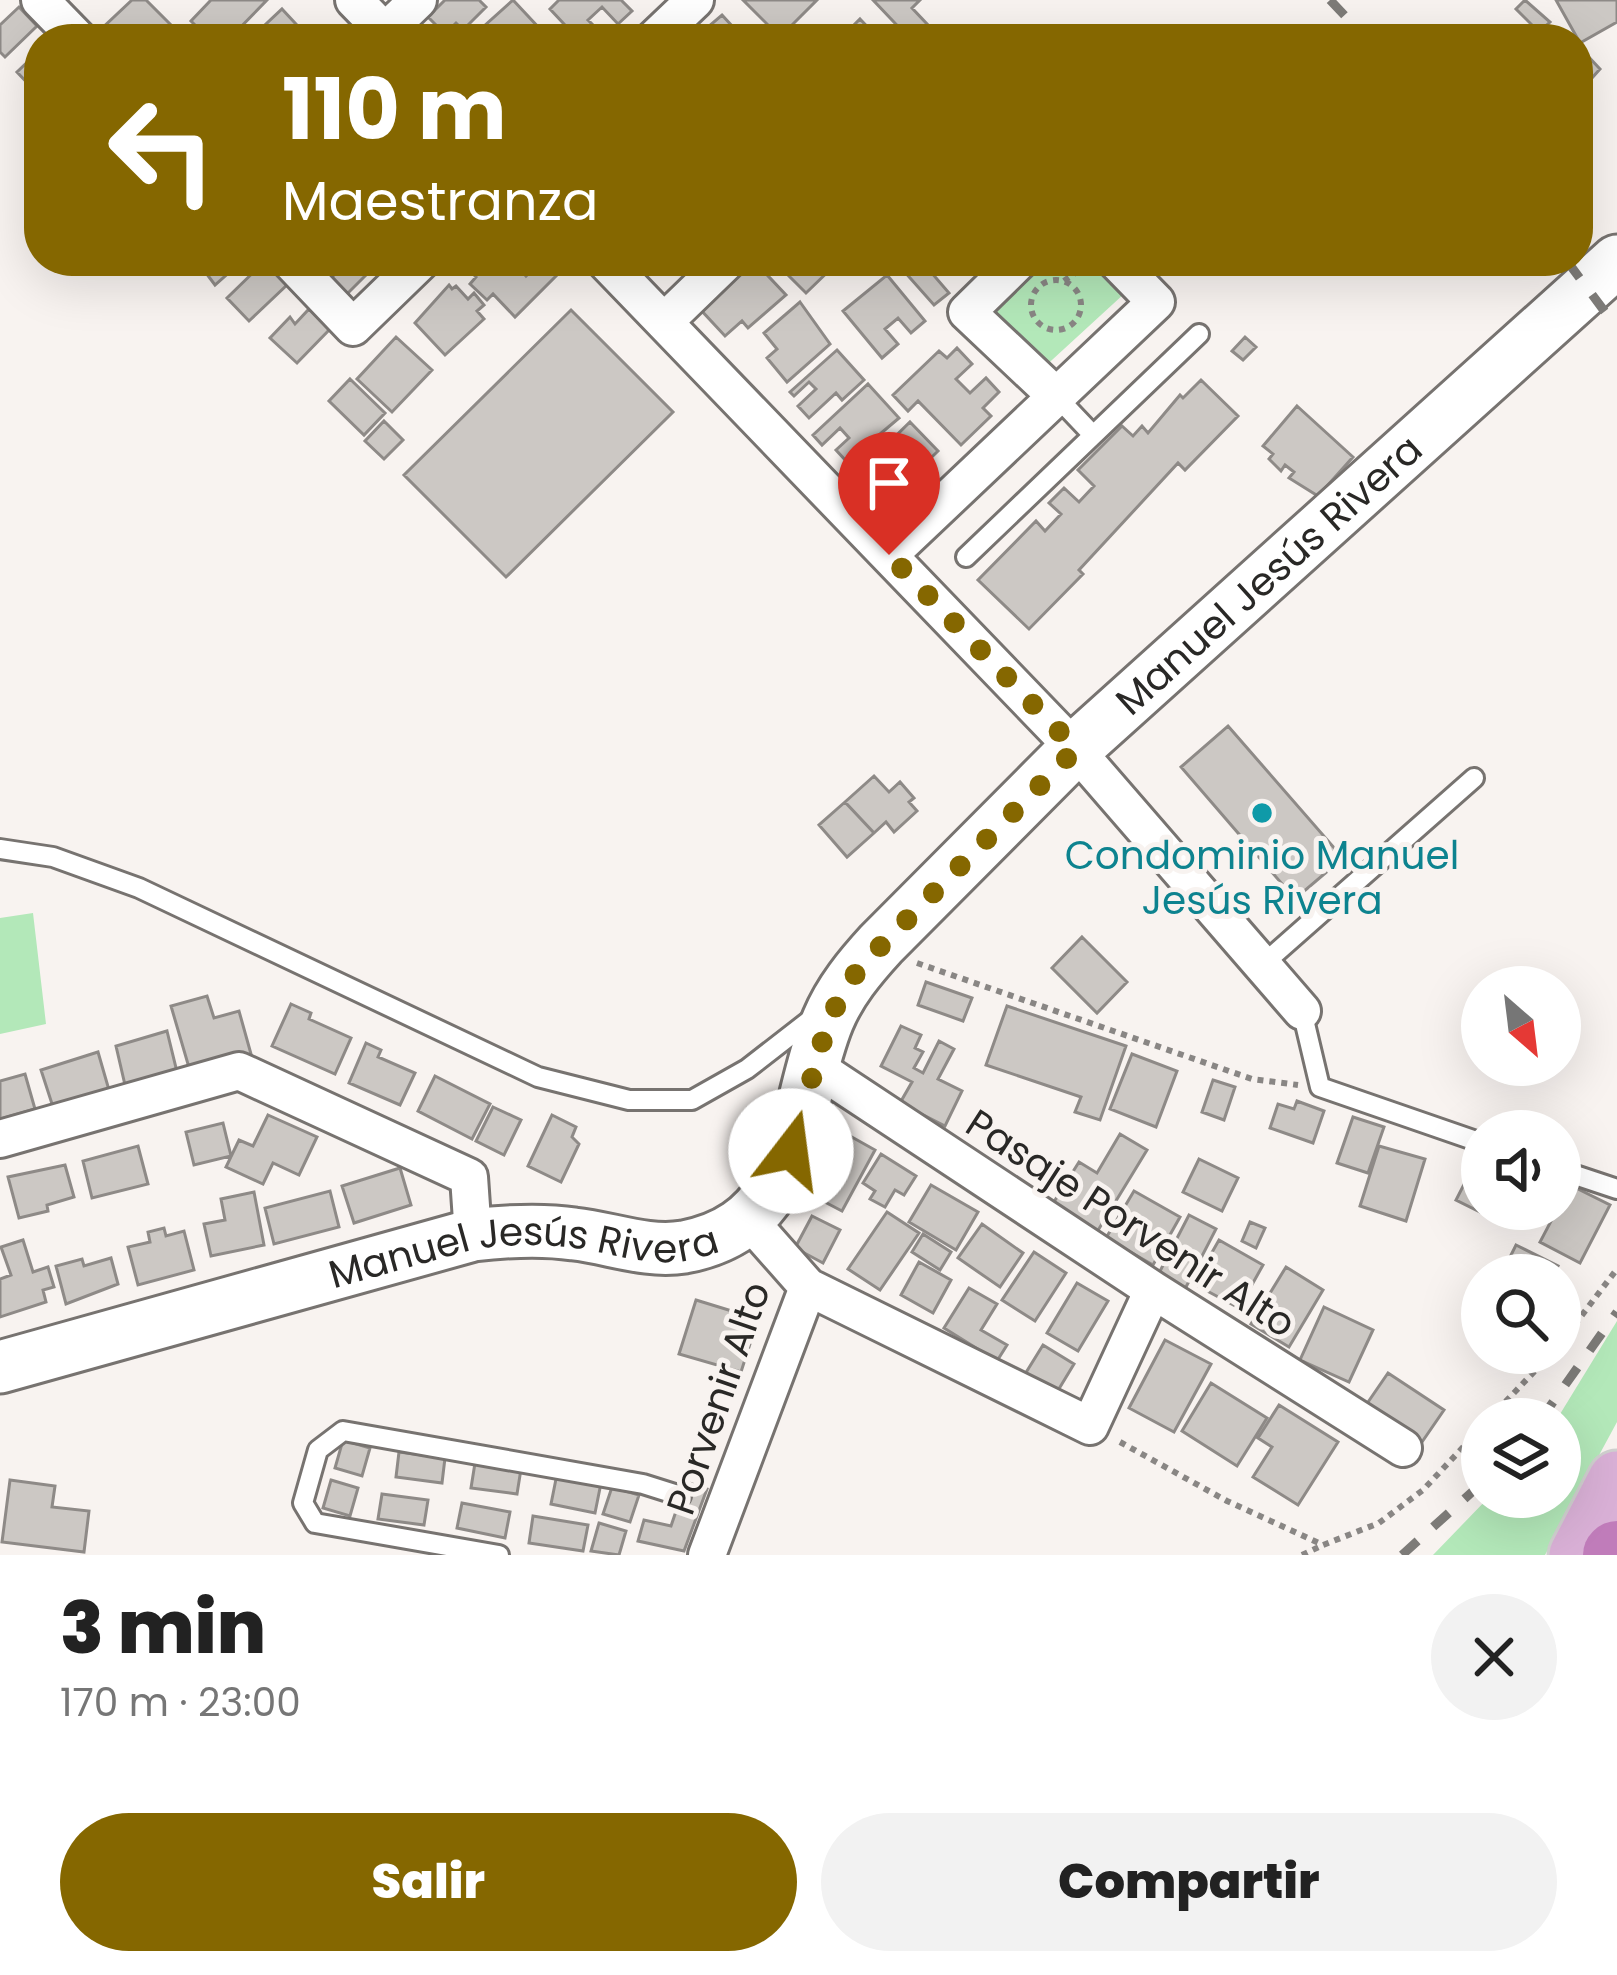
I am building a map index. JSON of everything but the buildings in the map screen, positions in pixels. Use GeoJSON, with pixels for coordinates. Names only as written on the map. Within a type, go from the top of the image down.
{"type":"FeatureCollection","features":[{"type":"Feature","properties":{"kind":"main road","name":"Manuel Jesús Rivera"},"geometry":{"type":"LineString","coordinates":[[0,1367],[472,1235],[541,1231],[660,1249],[706,1241],[746,1218],[762,1204],[784,1171],[829,1018],[881,944],[1076,749],[1617,261]]}},
{"type":"Feature","properties":{"kind":"main road"},"geometry":{"type":"LineString","coordinates":[[1578,1555],[1617,1480]]}},
{"type":"Feature","properties":{"kind":"street"},"geometry":{"type":"LineString","coordinates":[[40,0],[63,24]]}},
{"type":"Feature","properties":{"kind":"street"},"geometry":{"type":"LineString","coordinates":[[354,0],[377,24]]}},
{"type":"Feature","properties":{"kind":"street"},"geometry":{"type":"LineString","coordinates":[[398,24],[418,0]]}},
{"type":"Feature","properties":{"kind":"street"},"geometry":{"type":"LineString","coordinates":[[670,24],[695,0]]}},
{"type":"Feature","properties":{"kind":"street"},"geometry":{"type":"LineString","coordinates":[[304,276],[352,326],[405,276]]}},
{"type":"Feature","properties":{"kind":"street"},"geometry":{"type":"LineString","coordinates":[[620,276],[1076,749],[1302,1011]]}},
{"type":"Feature","properties":{"kind":"street"},"geometry":{"type":"LineString","coordinates":[[664,322],[712,276]]}},
{"type":"Feature","properties":{"kind":"street"},"geometry":{"type":"LineString","coordinates":[[1004,276],[967,312],[1056,396]]}},
{"type":"Feature","properties":{"kind":"street"},"geometry":{"type":"LineString","coordinates":[[889,555],[1156,302],[1131,276]]}},
{"type":"Feature","properties":{"kind":"street","name":"Pasaje Porvenir Alto"},"geometry":{"type":"LineString","coordinates":[[814,1066],[1403,1448]]}},
{"type":"Feature","properties":{"kind":"street"},"geometry":{"type":"LineString","coordinates":[[0,1139],[239,1071],[469,1177],[472,1235]]}},
{"type":"Feature","properties":{"kind":"street","name":"Porvenir Alto"},"geometry":{"type":"LineString","coordinates":[[707,1555],[713,1506],[808,1287],[746,1218]]}},
{"type":"Feature","properties":{"kind":"street"},"geometry":{"type":"LineString","coordinates":[[808,1287],[1090,1426],[1154,1290]]}},
{"type":"Feature","properties":{"kind":"lane"},"geometry":{"type":"LineString","coordinates":[[966,557],[1199,334]]}},
{"type":"Feature","properties":{"kind":"lane"},"geometry":{"type":"LineString","coordinates":[[1056,396],[1094,435]]}},
{"type":"Feature","properties":{"kind":"lane"},"geometry":{"type":"LineString","coordinates":[[1262,965],[1474,778]]}},
{"type":"Feature","properties":{"kind":"lane"},"geometry":{"type":"LineString","coordinates":[[0,849],[53,857],[139,887],[538,1077],[629,1100],[692,1100],[747,1070],[841,995]]}},
{"type":"Feature","properties":{"kind":"lane"},"geometry":{"type":"LineString","coordinates":[[1302,1011],[1320,1088],[1461,1136]]}},
{"type":"Feature","properties":{"kind":"lane"},"geometry":{"type":"LineString","coordinates":[[1581,1177],[1617,1189]]}},
{"type":"Feature","properties":{"kind":"lane"},"geometry":{"type":"LineString","coordinates":[[499,1555],[316,1523],[302,1504],[318,1450],[344,1431],[643,1484],[681,1496]]}},
{"type":"Feature","properties":{"kind":"path"},"geometry":{"type":"LineString","coordinates":[[1064,281],[1078,291],[1079,314],[1069,326],[1046,328],[1031,309],[1035,292],[1047,281],[1071,276]]}},
{"type":"Feature","properties":{"kind":"path"},"geometry":{"type":"LineString","coordinates":[[881,944],[911,961],[1252,1079],[1320,1088]]}},
{"type":"Feature","properties":{"kind":"path"},"geometry":{"type":"LineString","coordinates":[[1581,1316],[1617,1269]]}},
{"type":"Feature","properties":{"kind":"path"},"geometry":{"type":"LineString","coordinates":[[1509,1398],[1532,1374]]}},
{"type":"Feature","properties":{"kind":"path"},"geometry":{"type":"LineString","coordinates":[[1090,1426],[1227,1501],[1323,1545]]}},
{"type":"Feature","properties":{"kind":"path"},"geometry":{"type":"LineString","coordinates":[[1302,1555],[1379,1523],[1423,1490],[1461,1449]]}},
{"type":"Feature","properties":{"kind":"green space"},"geometry":{"type":"Polygon","coordinates":[[[1019,276],[1109,276],[1125,293],[1040,371],[984,308],[1019,276]]]}},
{"type":"Feature","properties":{"kind":"green space"},"geometry":{"type":"Polygon","coordinates":[[[33,913],[46,1024],[0,1034],[0,918],[33,913]]]}},
{"type":"Feature","properties":{"kind":"green space"},"geometry":{"type":"Polygon","coordinates":[[[1617,1321],[1617,1422],[1581,1488],[1581,1398],[1570,1398],[1617,1321]]]}},
{"type":"Feature","properties":{"kind":"green space"},"geometry":{"type":"Polygon","coordinates":[[[1469,1518],[1565,1518],[1545,1555],[1433,1555],[1469,1518]]]}},
{"type":"Feature","properties":{"kind":"railway"},"geometry":{"type":"LineString","coordinates":[[1330,0],[1353,24]]}},
{"type":"Feature","properties":{"kind":"railway"},"geometry":{"type":"LineString","coordinates":[[1578,276],[1617,328]]}},
{"type":"Feature","properties":{"kind":"railway"},"geometry":{"type":"LineString","coordinates":[[1556,1398],[1617,1312]]}},
{"type":"Feature","properties":{"kind":"railway"},"geometry":{"type":"LineString","coordinates":[[1402,1555],[1461,1502]]}},
{"type":"Feature","properties":{"kind":"place","name":"Condominio Manuel Jesús Rivera"},"geometry":{"type":"Point","coordinates":[1262,813]}},
{"type":"Feature","properties":{"kind":"route"},"geometry":{"type":"LineString","coordinates":[[791,1151],[820,1042],[859,968],[1076,749],[889,555]]}}]}
